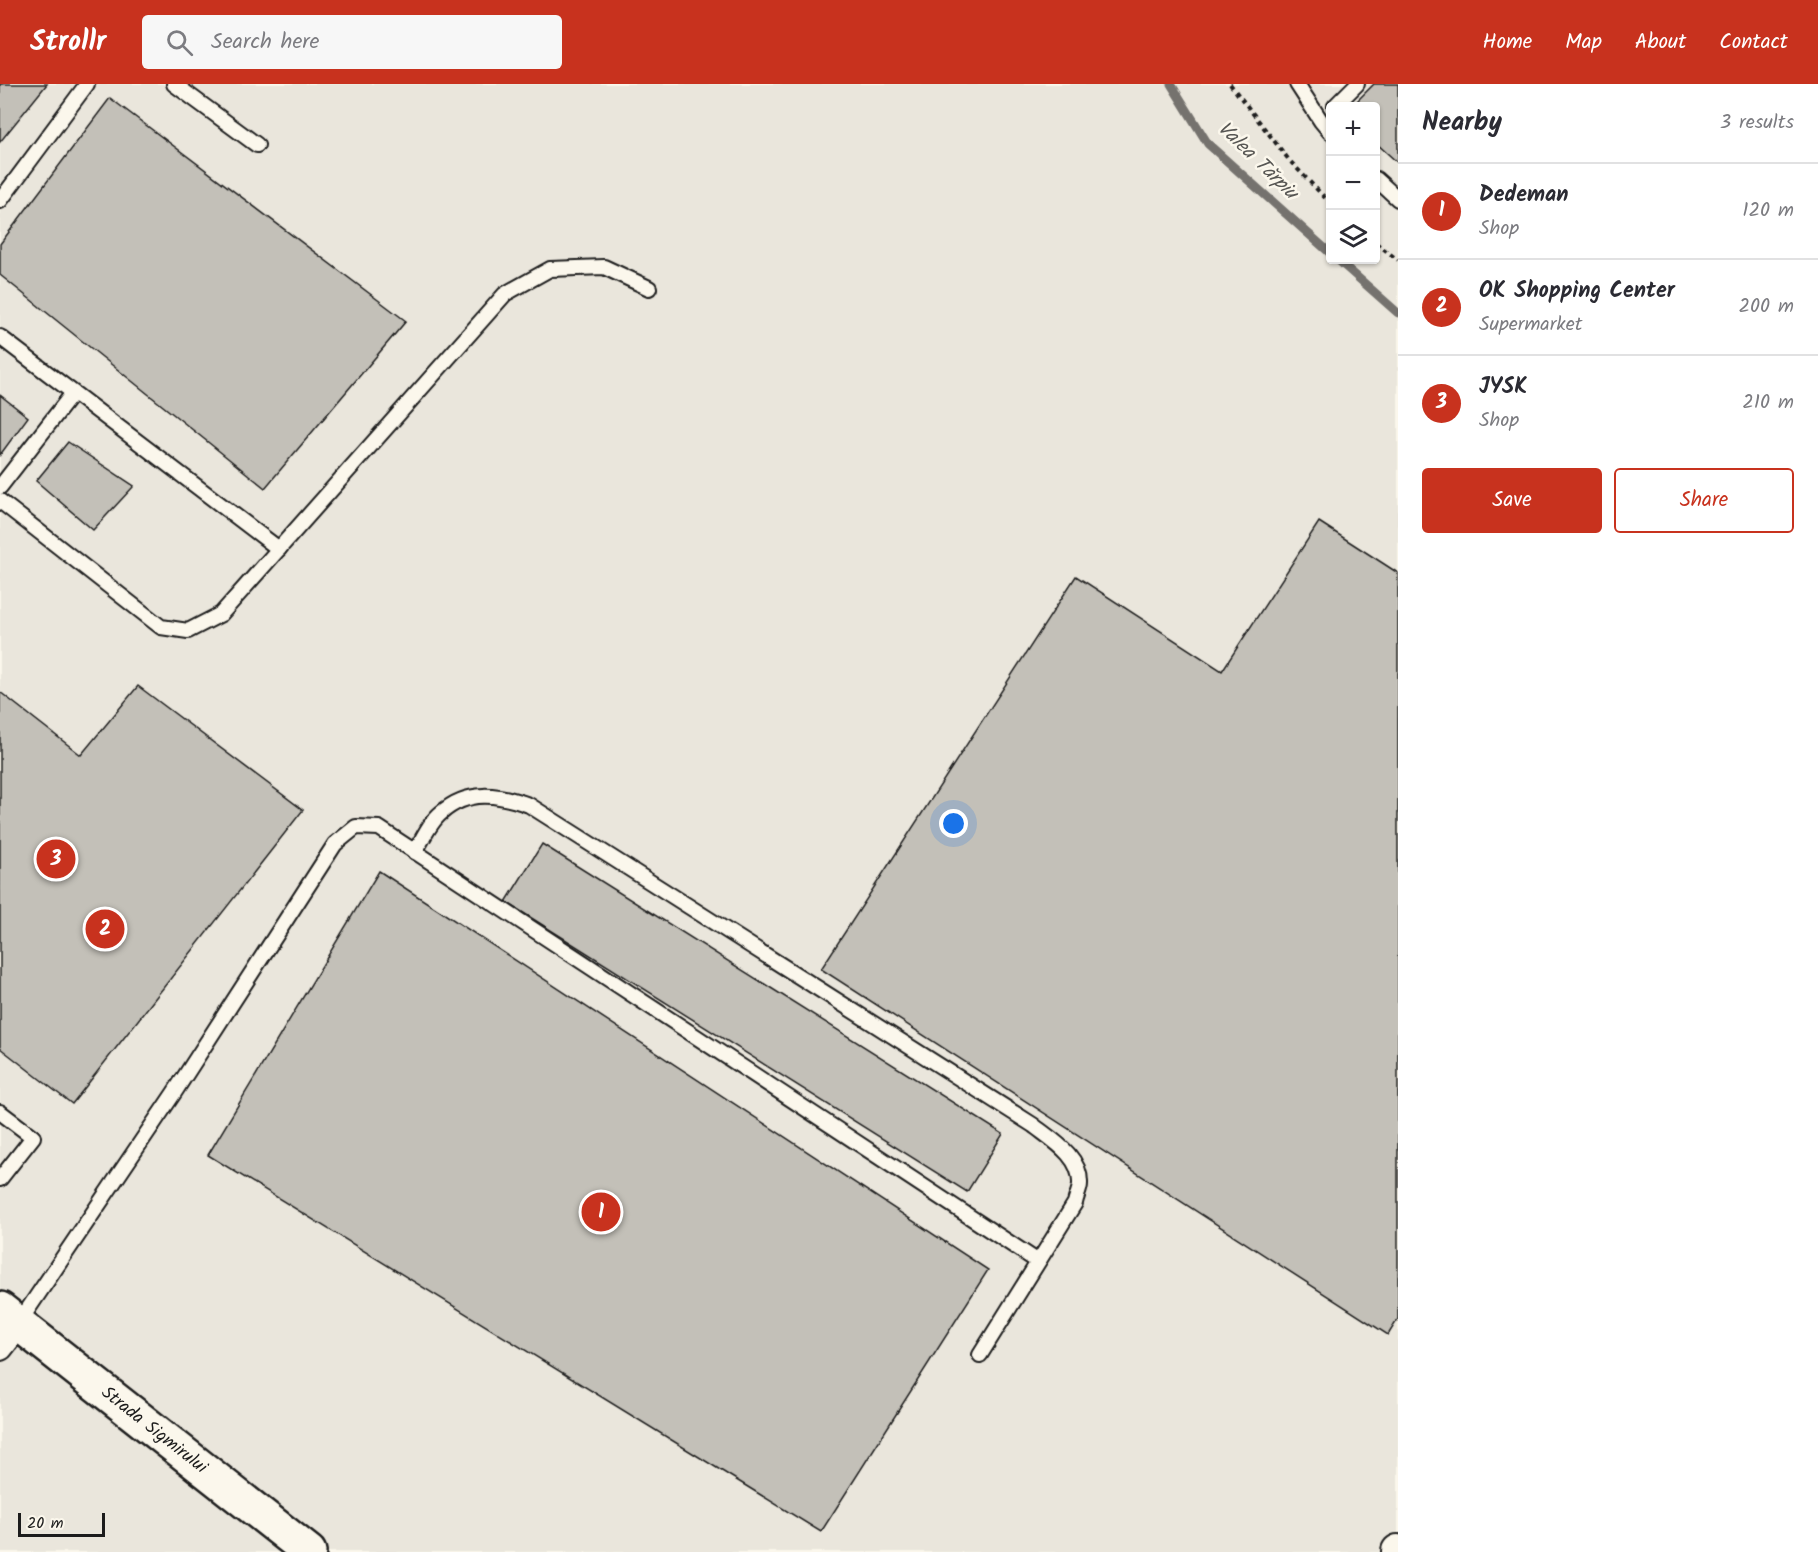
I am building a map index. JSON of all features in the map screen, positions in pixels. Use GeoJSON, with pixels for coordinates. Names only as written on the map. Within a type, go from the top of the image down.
{"type":"FeatureCollection","features":[{"type":"Feature","properties":{"kind":"main road","name":"Strada Sigmirului"},"geometry":{"type":"LineString","coordinates":[[6,1327],[309,1552]]}},
{"type":"Feature","properties":{"kind":"lane"},"geometry":{"type":"LineString","coordinates":[[0,201],[87,84]]}},
{"type":"Feature","properties":{"kind":"lane"},"geometry":{"type":"LineString","coordinates":[[174,84],[257,145]]}},
{"type":"Feature","properties":{"kind":"lane"},"geometry":{"type":"LineString","coordinates":[[1297,84],[1326,116]]}},
{"type":"Feature","properties":{"kind":"lane"},"geometry":{"type":"LineString","coordinates":[[1339,102],[1357,84]]}},
{"type":"Feature","properties":{"kind":"lane"},"geometry":{"type":"LineString","coordinates":[[1380,182],[1398,199]]}},
{"type":"Feature","properties":{"kind":"lane"},"geometry":{"type":"LineString","coordinates":[[0,501],[161,627],[188,631],[221,614],[505,294],[550,269],[572,268],[604,267],[649,288]]}},
{"type":"Feature","properties":{"kind":"lane"},"geometry":{"type":"LineString","coordinates":[[0,337],[279,549]]}},
{"type":"Feature","properties":{"kind":"lane"},"geometry":{"type":"LineString","coordinates":[[0,487],[73,393]]}},
{"type":"Feature","properties":{"kind":"lane"},"geometry":{"type":"LineString","coordinates":[[415,852],[440,814],[456,803],[482,795],[507,797],[529,805],[1033,1125],[1061,1146],[1076,1165],[1080,1184],[1075,1203],[980,1355]]}},
{"type":"Feature","properties":{"kind":"lane"},"geometry":{"type":"LineString","coordinates":[[6,1327],[174,1093],[335,844],[356,827],[379,828],[1037,1261]]}},
{"type":"Feature","properties":{"kind":"lane"},"geometry":{"type":"LineString","coordinates":[[0,1112],[33,1137],[0,1179]]}},
{"type":"Feature","properties":{"kind":"path"},"geometry":{"type":"LineString","coordinates":[[1230,84],[1289,160],[1326,199]]}},
{"type":"Feature","properties":{"kind":"path"},"geometry":{"type":"LineString","coordinates":[[1380,246],[1398,260]]}},
{"type":"Feature","properties":{"kind":"shaded area"},"geometry":{"type":"Polygon","coordinates":[[[0,84],[1398,84],[1398,1552],[0,1552],[0,84]]]}},
{"type":"Feature","properties":{"kind":"building"},"geometry":{"type":"Polygon","coordinates":[[[0,84],[47,84],[0,142],[0,84]]]}},
{"type":"Feature","properties":{"kind":"building"},"geometry":{"type":"Polygon","coordinates":[[[1374,84],[1398,84],[1398,163],[1380,147],[1380,102],[1356,102],[1374,84]]]}},
{"type":"Feature","properties":{"kind":"building"},"geometry":{"type":"Polygon","coordinates":[[[110,98],[406,321],[265,488],[0,275],[0,244],[110,98]]]}},
{"type":"Feature","properties":{"kind":"building"},"geometry":{"type":"Polygon","coordinates":[[[0,395],[28,417],[0,455],[0,395]]]}},
{"type":"Feature","properties":{"kind":"building"},"geometry":{"type":"Polygon","coordinates":[[[68,442],[134,486],[93,530],[36,481],[68,442]]]}},
{"type":"Feature","properties":{"kind":"building"},"geometry":{"type":"Polygon","coordinates":[[[1319,522],[1398,573],[1398,1319],[1388,1335],[821,969],[1076,576],[1222,671],[1319,522]]]}},
{"type":"Feature","properties":{"kind":"building"},"geometry":{"type":"Polygon","coordinates":[[[138,686],[303,810],[72,1104],[0,1048],[0,692],[81,755],[138,686]]]}},
{"type":"Feature","properties":{"kind":"building"},"geometry":{"type":"Polygon","coordinates":[[[542,844],[1003,1134],[967,1192],[506,902],[542,844]]]}},
{"type":"Feature","properties":{"kind":"building"},"geometry":{"type":"Polygon","coordinates":[[[379,871],[988,1270],[821,1532],[208,1155],[379,871]]]}},
{"type":"Feature","properties":{"kind":"waterway","name":"Valea Tărpiu"},"geometry":{"type":"LineString","coordinates":[[1171,84],[1208,144],[1326,249]]}},
{"type":"Feature","properties":{"kind":"waterway","name":"Valea Tărpiu"},"geometry":{"type":"LineString","coordinates":[[1343,264],[1398,313]]}},
{"type":"Feature","properties":{"kind":"place","name":"JYSK"},"geometry":{"type":"Point","coordinates":[56,859]}},
{"type":"Feature","properties":{"kind":"place","name":"OK Shopping Center"},"geometry":{"type":"Point","coordinates":[105,929]}},
{"type":"Feature","properties":{"kind":"place","name":"Dedeman"},"geometry":{"type":"Point","coordinates":[601,1212]}}]}
